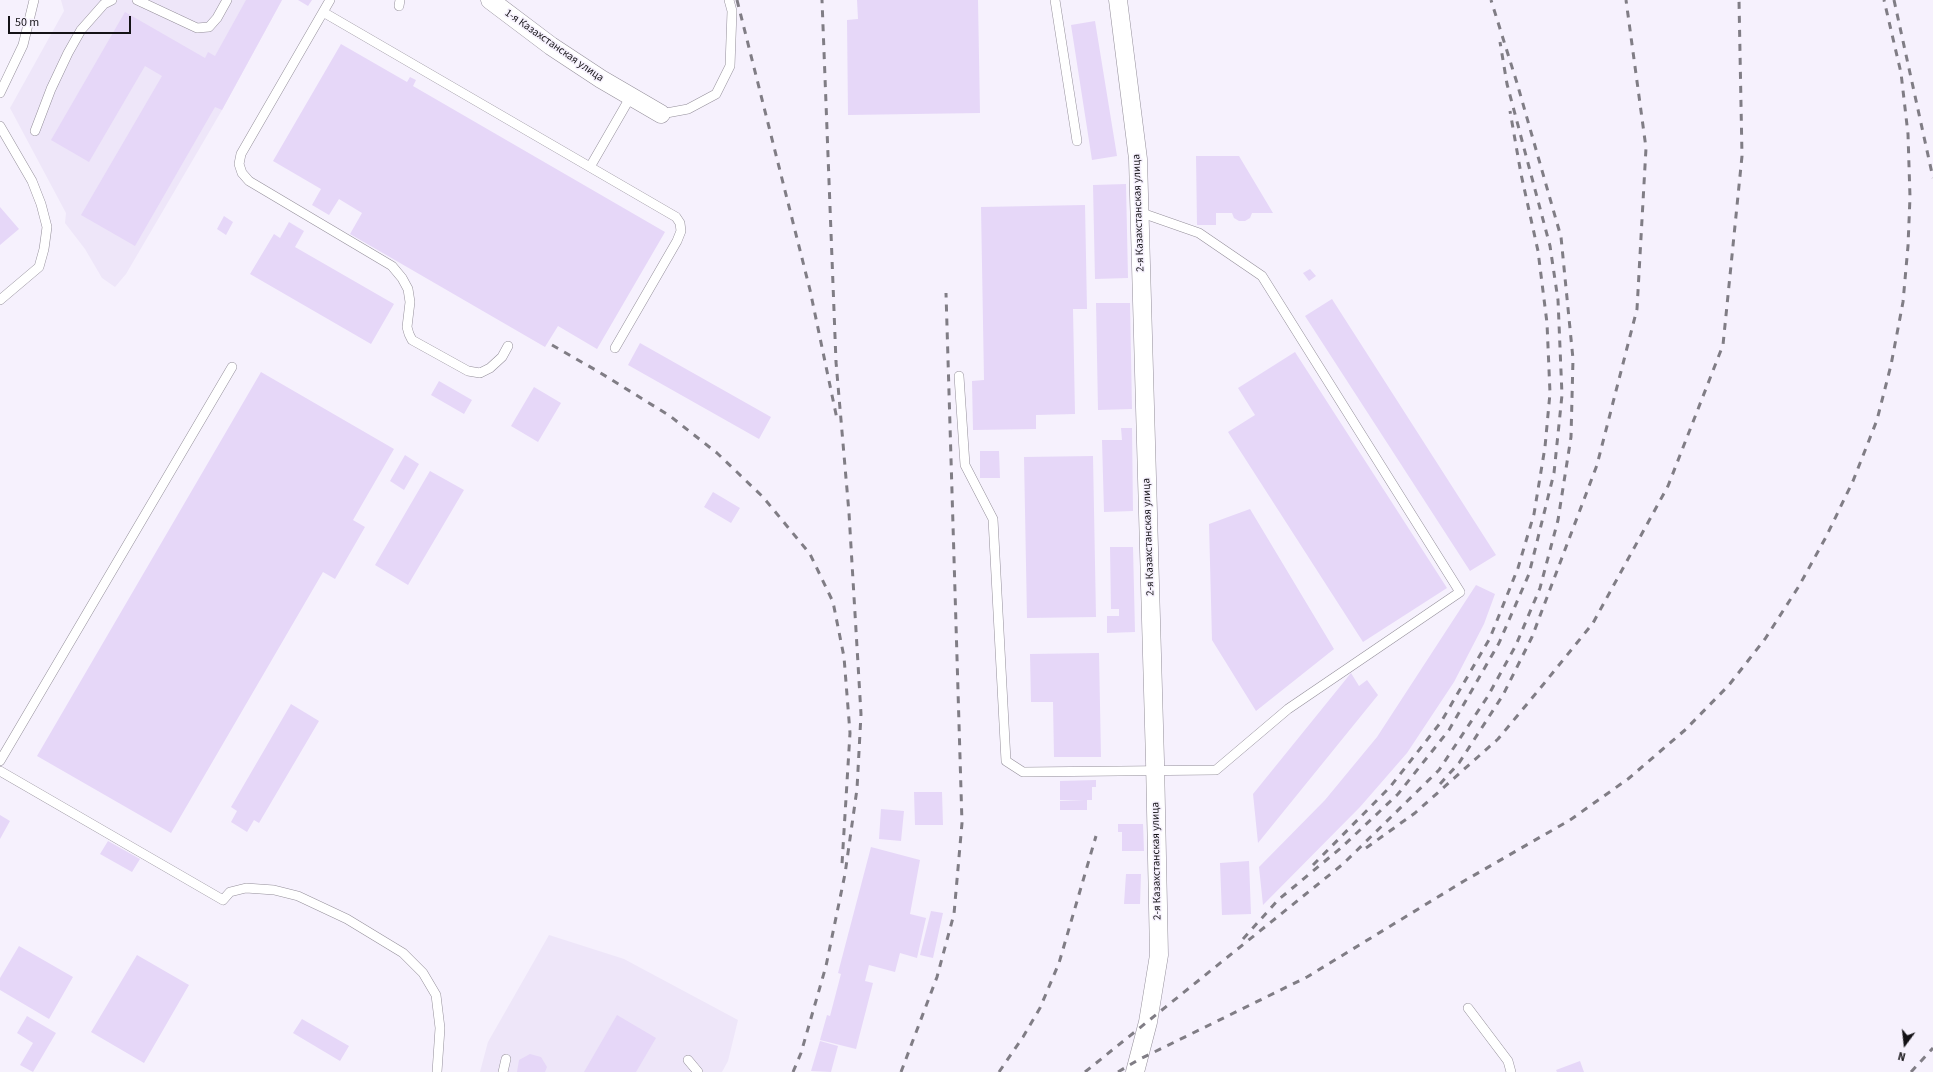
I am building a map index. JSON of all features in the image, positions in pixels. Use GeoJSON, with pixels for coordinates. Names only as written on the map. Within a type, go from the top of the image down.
{"type":"FeatureCollection","features":[{"type":"Feature","properties":{"kind":"street","name":"1-я Казахстанская улица"},"geometry":{"type":"LineString","coordinates":[[490,0],[551,46],[601,79],[661,114]]}},
{"type":"Feature","properties":{"kind":"street","name":"2-я Казахстанская улица"},"geometry":{"type":"LineString","coordinates":[[1118,0],[1138,159],[1159,955],[1148,1022],[1135,1072]]}},
{"type":"Feature","properties":{"kind":"lane"},"geometry":{"type":"LineString","coordinates":[[0,93],[23,45],[34,0]]}},
{"type":"Feature","properties":{"kind":"lane"},"geometry":{"type":"LineString","coordinates":[[35,131],[51,89],[81,30],[104,4],[112,0]]}},
{"type":"Feature","properties":{"kind":"lane"},"geometry":{"type":"LineString","coordinates":[[137,0],[197,28],[209,27],[217,18],[227,0]]}},
{"type":"Feature","properties":{"kind":"lane"},"geometry":{"type":"LineString","coordinates":[[330,0],[241,154],[239,164],[242,173],[249,181],[392,266],[402,278],[408,290],[410,302],[407,327],[412,340],[468,371],[480,373],[490,368],[502,357],[508,346]]}},
{"type":"Feature","properties":{"kind":"lane"},"geometry":{"type":"LineString","coordinates":[[661,114],[688,109],[716,94],[730,66],[732,11],[729,0]]}},
{"type":"Feature","properties":{"kind":"lane"},"geometry":{"type":"LineString","coordinates":[[1055,0],[1076,141]]}},
{"type":"Feature","properties":{"kind":"lane"},"geometry":{"type":"LineString","coordinates":[[324,12],[676,217],[680,223],[681,231],[677,241],[615,348]]}},
{"type":"Feature","properties":{"kind":"lane"},"geometry":{"type":"LineString","coordinates":[[590,166],[631,96]]}},
{"type":"Feature","properties":{"kind":"lane"},"geometry":{"type":"LineString","coordinates":[[0,126],[32,180],[41,204],[47,227],[44,249],[39,267],[0,300]]}},
{"type":"Feature","properties":{"kind":"lane"},"geometry":{"type":"LineString","coordinates":[[959,376],[965,465],[993,519],[1006,761],[1023,772],[1155,772],[1216,770],[1288,709],[1460,592],[1262,276],[1199,233],[1139,212]]}},
{"type":"Feature","properties":{"kind":"lane"},"geometry":{"type":"LineString","coordinates":[[0,761],[232,367]]}},
{"type":"Feature","properties":{"kind":"lane"},"geometry":{"type":"LineString","coordinates":[[0,771],[223,900],[230,892],[246,888],[274,890],[298,896],[347,919],[403,953],[423,973],[436,995],[440,1028],[437,1072]]}},
{"type":"Feature","properties":{"kind":"lane"},"geometry":{"type":"LineString","coordinates":[[1468,1008],[1508,1061],[1511,1072]]}},
{"type":"Feature","properties":{"kind":"lane"},"geometry":{"type":"LineString","coordinates":[[503,1072],[506,1059]]}},
{"type":"Feature","properties":{"kind":"lane"},"geometry":{"type":"LineString","coordinates":[[688,1060],[698,1072]]}},
{"type":"Feature","properties":{"kind":"shaded area"},"geometry":{"type":"Polygon","coordinates":[[[61,0],[282,0],[222,110],[126,274],[115,287],[102,278],[85,249],[65,223],[66,213],[10,108],[64,11],[61,0]]]}},
{"type":"Feature","properties":{"kind":"shaded area"},"geometry":{"type":"Polygon","coordinates":[[[549,935],[624,959],[738,1020],[728,1061],[722,1072],[480,1072],[488,1042],[549,935]]]}},
{"type":"Feature","properties":{"kind":"building"},"geometry":{"type":"Polygon","coordinates":[[[246,0],[282,0],[222,110],[215,107],[135,246],[81,215],[162,76],[145,66],[89,162],[51,140],[125,12],[205,58],[208,52],[215,56],[246,0]]]}},
{"type":"Feature","properties":{"kind":"building"},"geometry":{"type":"Polygon","coordinates":[[[298,0],[312,0],[308,6],[298,0]]]}},
{"type":"Feature","properties":{"kind":"building"},"geometry":{"type":"Polygon","coordinates":[[[857,0],[978,0],[980,113],[848,115],[847,20],[858,19],[857,0]]]}},
{"type":"Feature","properties":{"kind":"building"},"geometry":{"type":"Polygon","coordinates":[[[1095,21],[1117,156],[1092,160],[1071,25],[1095,21]]]}},
{"type":"Feature","properties":{"kind":"building"},"geometry":{"type":"Polygon","coordinates":[[[341,44],[407,82],[410,77],[416,80],[413,86],[665,232],[597,349],[558,326],[545,347],[350,234],[362,213],[339,199],[329,215],[312,205],[321,189],[273,161],[341,44]]]}},
{"type":"Feature","properties":{"kind":"building"},"geometry":{"type":"Polygon","coordinates":[[[1196,156],[1239,156],[1273,213],[1252,213],[1250,218],[1245,221],[1239,221],[1234,218],[1232,213],[1216,213],[1216,225],[1197,225],[1196,156]]]}},
{"type":"Feature","properties":{"kind":"building"},"geometry":{"type":"Polygon","coordinates":[[[1126,184],[1128,278],[1095,279],[1093,185],[1126,184]]]}},
{"type":"Feature","properties":{"kind":"building"},"geometry":{"type":"Polygon","coordinates":[[[1085,205],[1087,309],[1073,309],[1075,414],[1036,415],[1036,429],[973,430],[972,381],[984,380],[981,207],[1085,205]]]}},
{"type":"Feature","properties":{"kind":"building"},"geometry":{"type":"Polygon","coordinates":[[[0,207],[19,229],[0,245],[0,207]]]}},
{"type":"Feature","properties":{"kind":"building"},"geometry":{"type":"Polygon","coordinates":[[[224,216],[233,222],[226,235],[217,229],[224,216]]]}},
{"type":"Feature","properties":{"kind":"building"},"geometry":{"type":"Polygon","coordinates":[[[289,222],[304,231],[295,247],[394,304],[371,344],[250,274],[274,234],[280,238],[289,222]]]}},
{"type":"Feature","properties":{"kind":"building"},"geometry":{"type":"Polygon","coordinates":[[[1310,269],[1316,276],[1309,281],[1303,273],[1310,269]]]}},
{"type":"Feature","properties":{"kind":"building"},"geometry":{"type":"Polygon","coordinates":[[[1332,299],[1496,555],[1470,571],[1305,316],[1332,299]]]}},
{"type":"Feature","properties":{"kind":"building"},"geometry":{"type":"Polygon","coordinates":[[[1096,303],[1130,303],[1132,409],[1098,410],[1096,303]]]}},
{"type":"Feature","properties":{"kind":"building"},"geometry":{"type":"Polygon","coordinates":[[[640,343],[771,417],[759,439],[628,365],[640,343]]]}},
{"type":"Feature","properties":{"kind":"building"},"geometry":{"type":"Polygon","coordinates":[[[1295,352],[1447,588],[1363,642],[1228,432],[1255,415],[1238,388],[1295,352]]]}},
{"type":"Feature","properties":{"kind":"building"},"geometry":{"type":"Polygon","coordinates":[[[261,372],[394,449],[353,520],[365,527],[335,579],[323,572],[171,833],[37,756],[261,372]]]}},
{"type":"Feature","properties":{"kind":"building"},"geometry":{"type":"Polygon","coordinates":[[[439,381],[472,400],[464,414],[431,395],[439,381]]]}},
{"type":"Feature","properties":{"kind":"building"},"geometry":{"type":"Polygon","coordinates":[[[534,387],[561,403],[538,442],[511,426],[534,387]]]}},
{"type":"Feature","properties":{"kind":"building"},"geometry":{"type":"Polygon","coordinates":[[[1121,428],[1132,428],[1133,511],[1104,512],[1102,440],[1122,440],[1121,428]]]}},
{"type":"Feature","properties":{"kind":"building"},"geometry":{"type":"Polygon","coordinates":[[[980,451],[999,451],[1000,478],[980,478],[980,451]]]}},
{"type":"Feature","properties":{"kind":"building"},"geometry":{"type":"Polygon","coordinates":[[[405,455],[419,464],[404,490],[390,481],[405,455]]]}},
{"type":"Feature","properties":{"kind":"building"},"geometry":{"type":"Polygon","coordinates":[[[1093,456],[1096,617],[1027,618],[1024,457],[1093,456]]]}},
{"type":"Feature","properties":{"kind":"building"},"geometry":{"type":"Polygon","coordinates":[[[430,471],[464,490],[408,585],[375,565],[430,471]]]}},
{"type":"Feature","properties":{"kind":"building"},"geometry":{"type":"Polygon","coordinates":[[[713,492],[740,508],[731,523],[704,507],[713,492]]]}},
{"type":"Feature","properties":{"kind":"building"},"geometry":{"type":"Polygon","coordinates":[[[1250,509],[1334,649],[1256,711],[1212,640],[1209,524],[1250,509]]]}},
{"type":"Feature","properties":{"kind":"building"},"geometry":{"type":"Polygon","coordinates":[[[1110,547],[1133,547],[1135,632],[1107,633],[1107,616],[1119,616],[1119,609],[1111,609],[1110,547]]]}},
{"type":"Feature","properties":{"kind":"building"},"geometry":{"type":"Polygon","coordinates":[[[1476,585],[1495,594],[1484,624],[1454,682],[1407,753],[1360,807],[1263,905],[1259,867],[1325,800],[1377,737],[1476,585]]]}},
{"type":"Feature","properties":{"kind":"building"},"geometry":{"type":"Polygon","coordinates":[[[1099,653],[1101,757],[1054,757],[1053,702],[1031,702],[1030,654],[1099,653]]]}},
{"type":"Feature","properties":{"kind":"building"},"geometry":{"type":"Polygon","coordinates":[[[1351,673],[1359,686],[1367,680],[1378,695],[1258,843],[1253,794],[1351,673]]]}},
{"type":"Feature","properties":{"kind":"building"},"geometry":{"type":"Polygon","coordinates":[[[291,704],[319,721],[259,823],[254,820],[247,832],[231,822],[237,811],[231,807],[291,704]]]}},
{"type":"Feature","properties":{"kind":"building"},"geometry":{"type":"Polygon","coordinates":[[[1096,780],[1096,787],[1092,787],[1092,800],[1087,800],[1087,810],[1060,810],[1060,801],[1084,800],[1060,800],[1060,781],[1096,780]]]}},
{"type":"Feature","properties":{"kind":"building"},"geometry":{"type":"Polygon","coordinates":[[[914,792],[942,792],[943,825],[915,825],[914,792]]]}},
{"type":"Feature","properties":{"kind":"building"},"geometry":{"type":"Polygon","coordinates":[[[881,809],[904,811],[901,841],[879,839],[881,809]]]}},
{"type":"Feature","properties":{"kind":"building"},"geometry":{"type":"Polygon","coordinates":[[[0,815],[10,821],[0,839],[0,815]]]}},
{"type":"Feature","properties":{"kind":"building"},"geometry":{"type":"Polygon","coordinates":[[[1118,824],[1143,824],[1144,851],[1122,851],[1122,832],[1118,832],[1118,824]]]}},
{"type":"Feature","properties":{"kind":"building"},"geometry":{"type":"Polygon","coordinates":[[[108,841],[140,859],[132,872],[100,854],[108,841]]]}},
{"type":"Feature","properties":{"kind":"building"},"geometry":{"type":"Polygon","coordinates":[[[871,847],[920,860],[910,914],[926,918],[917,958],[900,953],[895,972],[869,965],[865,981],[873,983],[856,1049],[820,1040],[827,1015],[830,1016],[841,974],[838,973],[871,847]]]}},
{"type":"Feature","properties":{"kind":"building"},"geometry":{"type":"Polygon","coordinates":[[[1249,861],[1251,914],[1222,915],[1220,863],[1249,861]]]}},
{"type":"Feature","properties":{"kind":"building"},"geometry":{"type":"Polygon","coordinates":[[[1126,874],[1141,874],[1140,904],[1124,904],[1126,874]]]}},
{"type":"Feature","properties":{"kind":"building"},"geometry":{"type":"Polygon","coordinates":[[[931,911],[943,913],[933,958],[920,955],[931,911]]]}},
{"type":"Feature","properties":{"kind":"building"},"geometry":{"type":"Polygon","coordinates":[[[19,946],[73,977],[49,1019],[0,990],[0,978],[19,946]]]}},
{"type":"Feature","properties":{"kind":"building"},"geometry":{"type":"Polygon","coordinates":[[[137,955],[189,985],[144,1063],[91,1032],[137,955]]]}},
{"type":"Feature","properties":{"kind":"building"},"geometry":{"type":"Polygon","coordinates":[[[617,1015],[656,1038],[636,1072],[584,1072],[617,1015]]]}},
{"type":"Feature","properties":{"kind":"building"},"geometry":{"type":"Polygon","coordinates":[[[27,1016],[56,1033],[33,1072],[20,1065],[33,1043],[17,1033],[27,1016]]]}},
{"type":"Feature","properties":{"kind":"building"},"geometry":{"type":"Polygon","coordinates":[[[302,1019],[349,1046],[340,1061],[293,1033],[302,1019]]]}},
{"type":"Feature","properties":{"kind":"building"},"geometry":{"type":"Polygon","coordinates":[[[820,1041],[838,1046],[831,1072],[811,1071],[820,1041]]]}},
{"type":"Feature","properties":{"kind":"building"},"geometry":{"type":"Polygon","coordinates":[[[530,1054],[541,1057],[547,1067],[545,1072],[517,1072],[519,1060],[530,1054]]]}},
{"type":"Feature","properties":{"kind":"building"},"geometry":{"type":"Polygon","coordinates":[[[1580,1061],[1584,1072],[1557,1072],[1556,1070],[1580,1061]]]}},
{"type":"Feature","properties":{"kind":"railway"},"geometry":{"type":"LineString","coordinates":[[737,0],[810,290],[837,419]]}},
{"type":"Feature","properties":{"kind":"railway"},"geometry":{"type":"LineString","coordinates":[[793,1072],[801,1053],[826,966],[845,874],[857,789],[861,714],[849,513],[836,362],[822,0]]}},
{"type":"Feature","properties":{"kind":"railway"},"geometry":{"type":"LineString","coordinates":[[1085,1072],[1343,864],[1439,770],[1488,696],[1516,645],[1540,588],[1558,520],[1571,437],[1573,359],[1561,237],[1517,83],[1491,0]]}},
{"type":"Feature","properties":{"kind":"railway"},"geometry":{"type":"LineString","coordinates":[[1440,784],[1459,763],[1503,695],[1532,637],[1597,465],[1637,309],[1646,148],[1626,0]]}},
{"type":"Feature","properties":{"kind":"railway"},"geometry":{"type":"LineString","coordinates":[[1366,848],[1415,813],[1498,739],[1593,623],[1668,486],[1723,345],[1742,156],[1739,0]]}},
{"type":"Feature","properties":{"kind":"railway"},"geometry":{"type":"LineString","coordinates":[[1118,1072],[1138,1060],[1307,977],[1464,881],[1570,820],[1628,779],[1685,730],[1729,685],[1765,639],[1799,586],[1826,537],[1853,481],[1877,420],[1891,365],[1903,302],[1908,246],[1910,197],[1908,134],[1901,73],[1884,0]]}},
{"type":"Feature","properties":{"kind":"railway"},"geometry":{"type":"LineString","coordinates":[[1894,0],[1933,178]]}},
{"type":"Feature","properties":{"kind":"railway"},"geometry":{"type":"LineString","coordinates":[[1243,939],[1278,900],[1342,847],[1398,794],[1449,730],[1499,643],[1529,574],[1554,473],[1562,395],[1558,300],[1550,246],[1507,84],[1500,42]]}},
{"type":"Feature","properties":{"kind":"railway"},"geometry":{"type":"LineString","coordinates":[[1313,865],[1390,787],[1441,722],[1490,638],[1518,568],[1534,514],[1545,447],[1550,393],[1547,323],[1538,251],[1521,174],[1510,111]]}},
{"type":"Feature","properties":{"kind":"railway"},"geometry":{"type":"LineString","coordinates":[[901,1072],[937,977],[954,914],[962,823],[946,293]]}},
{"type":"Feature","properties":{"kind":"railway"},"geometry":{"type":"LineString","coordinates":[[552,345],[670,416],[717,453],[763,497],[810,554],[833,602],[844,657],[850,733],[842,864]]}},
{"type":"Feature","properties":{"kind":"railway"},"geometry":{"type":"LineString","coordinates":[[999,1072],[1023,1037],[1040,1008],[1059,963],[1096,836]]}},
{"type":"Feature","properties":{"kind":"railway"},"geometry":{"type":"LineString","coordinates":[[1911,1072],[1933,1048]]}}]}
